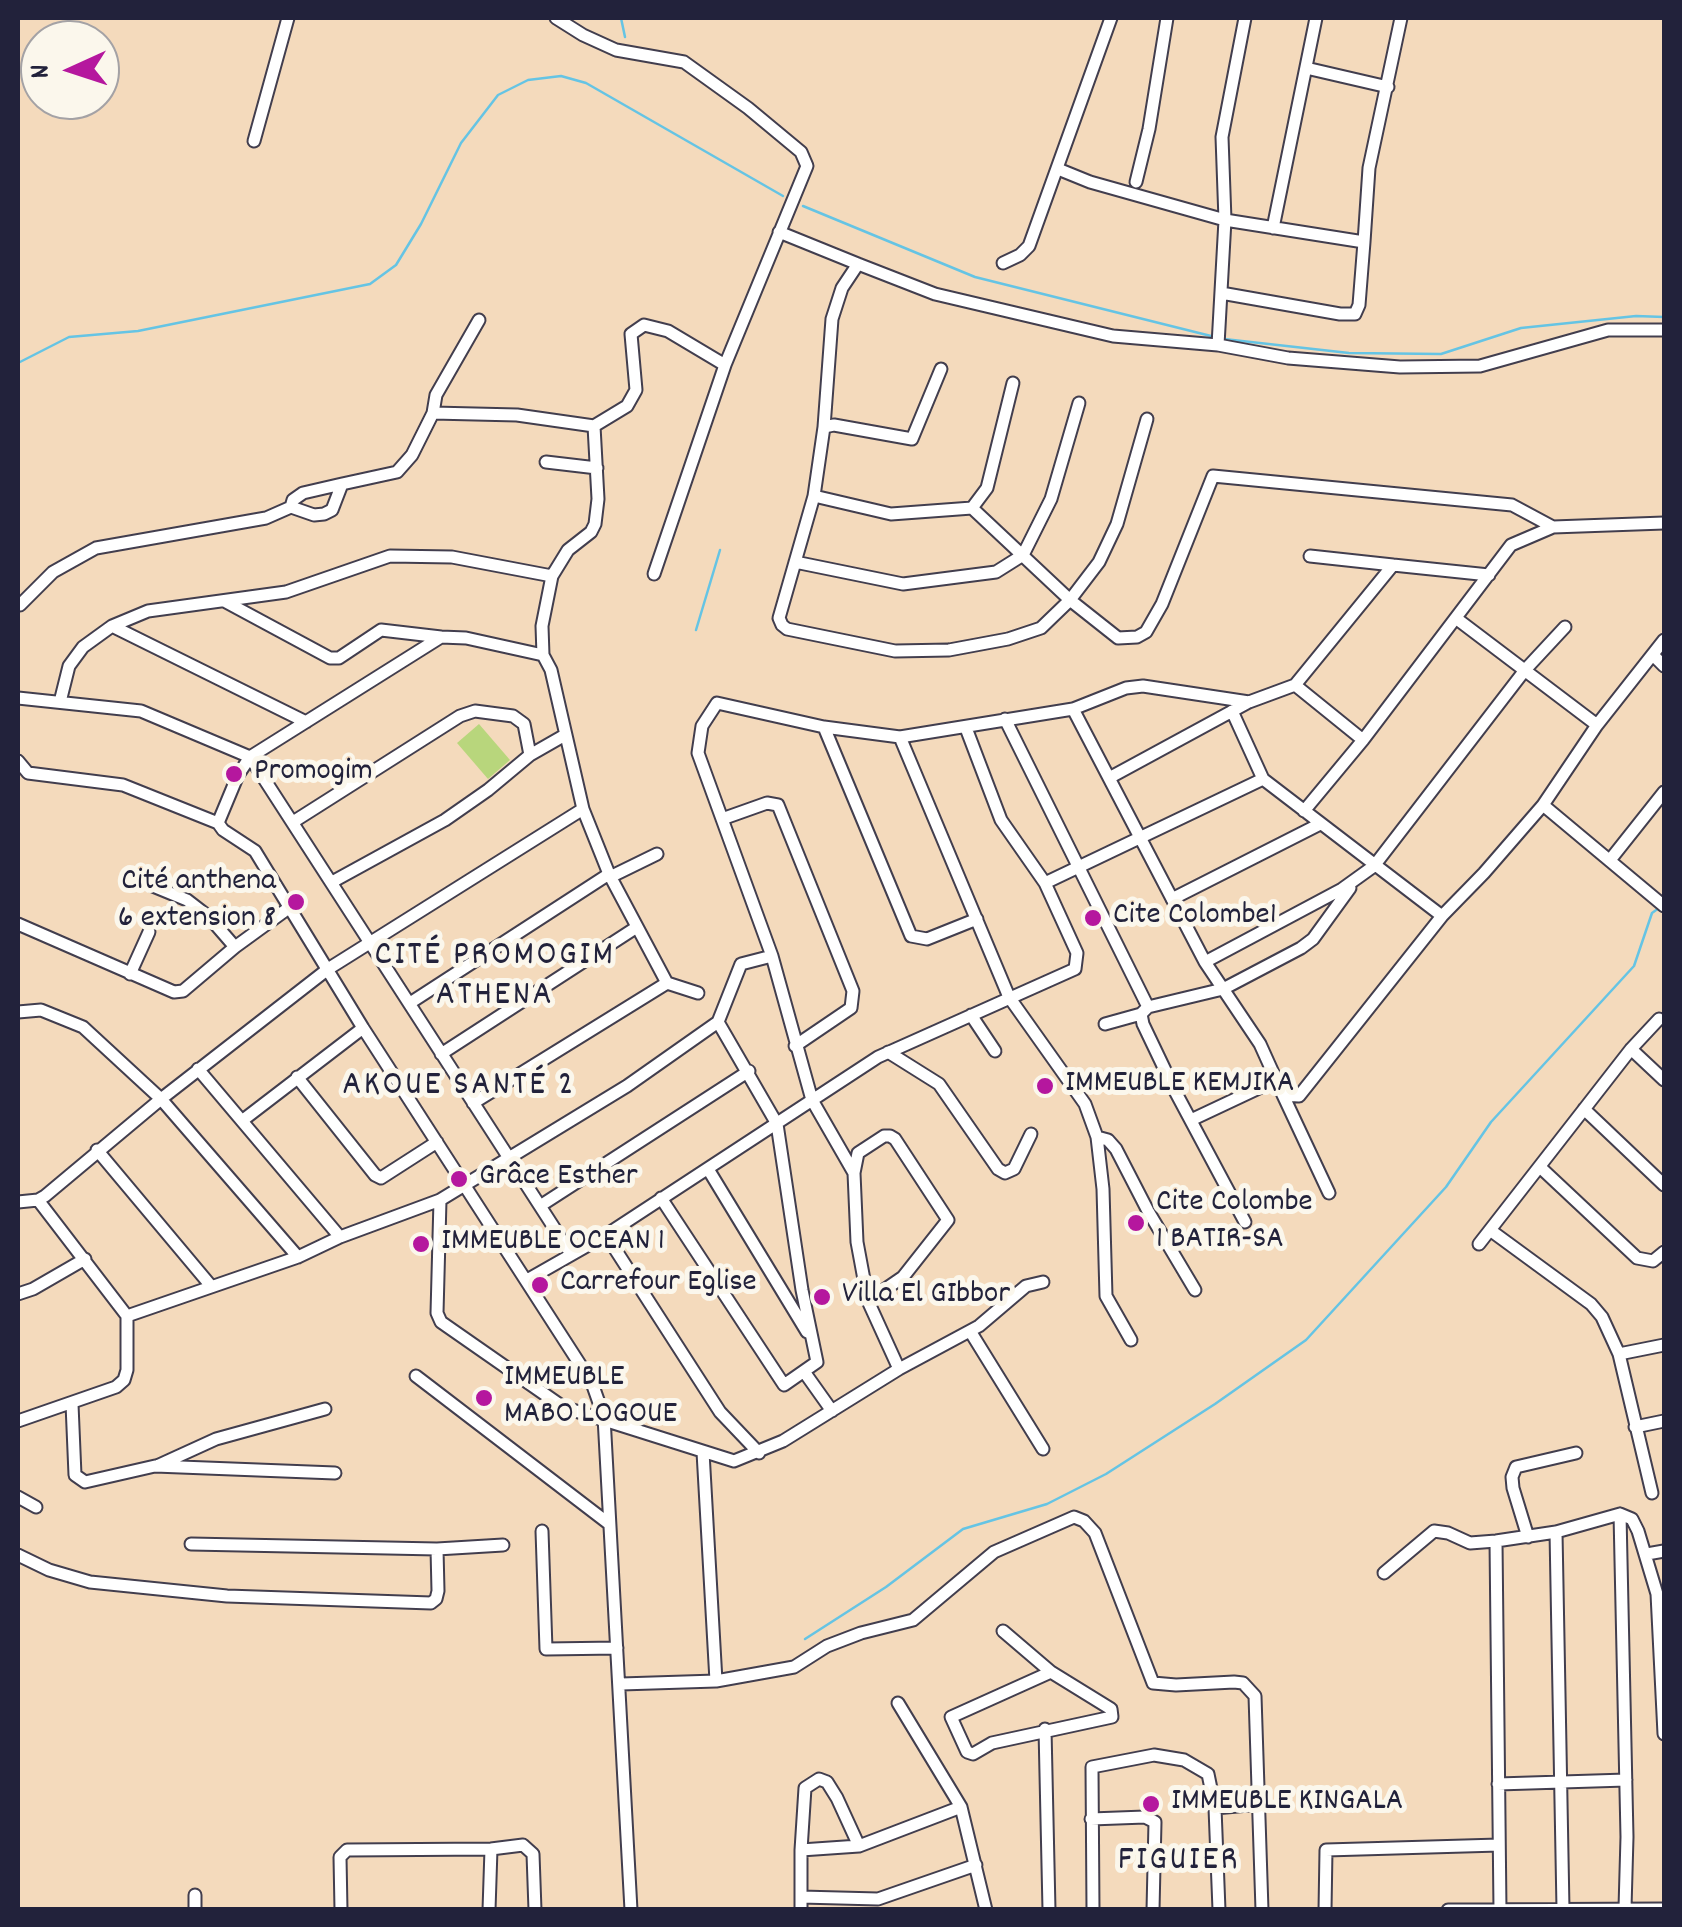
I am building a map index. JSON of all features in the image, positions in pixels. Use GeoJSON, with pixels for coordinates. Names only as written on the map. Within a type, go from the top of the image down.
{"type":"FeatureCollection","features":[{"type":"Feature","properties":{"kind":"street"},"geometry":{"type":"LineString","coordinates":[[254,141],[288,18]]}},
{"type":"Feature","properties":{"kind":"street"},"geometry":{"type":"LineString","coordinates":[[556,18],[583,36],[616,50],[684,62],[801,152],[807,166],[725,365],[654,574]]}},
{"type":"Feature","properties":{"kind":"street"},"geometry":{"type":"LineString","coordinates":[[1002,263],[1020,256],[1029,246],[1111,18]]}},
{"type":"Feature","properties":{"kind":"street"},"geometry":{"type":"LineString","coordinates":[[1136,182],[1167,18]]}},
{"type":"Feature","properties":{"kind":"street"},"geometry":{"type":"LineString","coordinates":[[1218,345],[1226,220],[1222,137],[1246,18]]}},
{"type":"Feature","properties":{"kind":"street"},"geometry":{"type":"LineString","coordinates":[[1273,228],[1316,18]]}},
{"type":"Feature","properties":{"kind":"street"},"geometry":{"type":"LineString","coordinates":[[1221,293],[1354,314],[1359,304],[1369,168],[1402,18]]}},
{"type":"Feature","properties":{"kind":"street"},"geometry":{"type":"LineString","coordinates":[[1306,68],[1388,86]]}},
{"type":"Feature","properties":{"kind":"street"},"geometry":{"type":"LineString","coordinates":[[1058,168],[1090,182],[1226,220],[1364,242]]}},
{"type":"Feature","properties":{"kind":"street"},"geometry":{"type":"LineString","coordinates":[[780,232],[935,294],[1112,336],[1218,345],[1288,358],[1450,368],[1480,366],[1608,330],[1664,330]]}},
{"type":"Feature","properties":{"kind":"street"},"geometry":{"type":"LineString","coordinates":[[858,264],[842,288],[832,319],[814,496],[779,618],[788,630],[895,651],[949,650],[1041,628],[1070,600],[1099,562],[1117,524],[1147,419]]}},
{"type":"Feature","properties":{"kind":"street"},"geometry":{"type":"LineString","coordinates":[[292,507],[293,500],[303,492],[397,472],[412,455],[433,414],[436,395],[480,320]]}},
{"type":"Feature","properties":{"kind":"street"},"geometry":{"type":"LineString","coordinates":[[433,414],[517,415],[594,426],[627,406],[636,390],[631,334],[644,325],[668,330],[725,365]]}},
{"type":"Feature","properties":{"kind":"street"},"geometry":{"type":"LineString","coordinates":[[824,427],[834,425],[912,439],[940,370]]}},
{"type":"Feature","properties":{"kind":"street"},"geometry":{"type":"LineString","coordinates":[[972,508],[991,474],[1013,382]]}},
{"type":"Feature","properties":{"kind":"street"},"geometry":{"type":"LineString","coordinates":[[795,562],[903,584],[996,572],[1023,555],[1051,498],[1078,403]]}},
{"type":"Feature","properties":{"kind":"street"},"geometry":{"type":"LineString","coordinates":[[594,426],[598,468],[595,524],[592,532],[568,550],[552,576],[542,626],[543,655],[551,670],[584,809],[609,876],[667,983],[698,993]]}},
{"type":"Feature","properties":{"kind":"street"},"geometry":{"type":"LineString","coordinates":[[546,462],[598,468]]}},
{"type":"Feature","properties":{"kind":"street"},"geometry":{"type":"LineString","coordinates":[[814,496],[890,514],[972,508],[1070,600],[1118,638],[1138,637],[1146,632],[1162,604],[1213,476],[1512,506],[1553,527]]}},
{"type":"Feature","properties":{"kind":"street"},"geometry":{"type":"LineString","coordinates":[[20,605],[52,572],[96,548],[266,518],[292,507],[314,515],[324,514],[332,510],[342,484]]}},
{"type":"Feature","properties":{"kind":"street"},"geometry":{"type":"LineString","coordinates":[[1304,811],[1511,545],[1553,527],[1664,523]]}},
{"type":"Feature","properties":{"kind":"street"},"geometry":{"type":"LineString","coordinates":[[60,702],[74,658],[83,647],[112,626],[148,612],[286,592],[390,556],[452,557],[552,576]]}},
{"type":"Feature","properties":{"kind":"street"},"geometry":{"type":"LineString","coordinates":[[1310,556],[1489,574]]}},
{"type":"Feature","properties":{"kind":"street"},"geometry":{"type":"LineString","coordinates":[[1110,778],[1249,702],[1296,685],[1393,565]]}},
{"type":"Feature","properties":{"kind":"street"},"geometry":{"type":"LineString","coordinates":[[226,602],[330,658],[339,658],[381,630],[466,638],[543,655]]}},
{"type":"Feature","properties":{"kind":"street"},"geometry":{"type":"LineString","coordinates":[[1457,619],[1597,725]]}},
{"type":"Feature","properties":{"kind":"street"},"geometry":{"type":"LineString","coordinates":[[112,626],[306,722]]}},
{"type":"Feature","properties":{"kind":"street"},"geometry":{"type":"LineString","coordinates":[[1206,962],[1374,866],[1524,670],[1565,626]]}},
{"type":"Feature","properties":{"kind":"street"},"geometry":{"type":"LineString","coordinates":[[218,823],[250,757],[440,637]]}},
{"type":"Feature","properties":{"kind":"street"},"geometry":{"type":"LineString","coordinates":[[1283,1094],[1299,1096],[1442,916],[1542,804],[1597,725],[1664,640]]}},
{"type":"Feature","properties":{"kind":"street"},"geometry":{"type":"LineString","coordinates":[[1653,656],[1664,666]]}},
{"type":"Feature","properties":{"kind":"street"},"geometry":{"type":"LineString","coordinates":[[1296,685],[1363,740]]}},
{"type":"Feature","properties":{"kind":"street"},"geometry":{"type":"LineString","coordinates":[[854,1174],[812,1100],[772,956],[698,753],[702,726],[717,703],[824,727],[900,736],[1073,710],[1126,688],[1143,686],[1249,702]]}},
{"type":"Feature","properties":{"kind":"street"},"geometry":{"type":"LineString","coordinates":[[18,698],[141,711],[250,757],[572,1254]]}},
{"type":"Feature","properties":{"kind":"street"},"geometry":{"type":"LineString","coordinates":[[1073,710],[1206,962],[1260,1044],[1329,1193]]}},
{"type":"Feature","properties":{"kind":"street"},"geometry":{"type":"LineString","coordinates":[[293,822],[460,716],[475,711],[512,716],[524,724],[530,755]]}},
{"type":"Feature","properties":{"kind":"street"},"geometry":{"type":"LineString","coordinates":[[1232,712],[1263,778],[1442,916]]}},
{"type":"Feature","properties":{"kind":"street"},"geometry":{"type":"LineString","coordinates":[[1004,720],[1144,1011],[1143,1024],[1245,1222]]}},
{"type":"Feature","properties":{"kind":"street"},"geometry":{"type":"LineString","coordinates":[[824,727],[912,936],[927,939],[977,918]]}},
{"type":"Feature","properties":{"kind":"street"},"geometry":{"type":"LineString","coordinates":[[527,1280],[606,1235],[888,1052],[1075,969],[1077,953],[1045,883],[1002,820],[966,728]]}},
{"type":"Feature","properties":{"kind":"street"},"geometry":{"type":"LineString","coordinates":[[332,882],[445,820],[530,755],[565,735]]}},
{"type":"Feature","properties":{"kind":"street"},"geometry":{"type":"LineString","coordinates":[[900,736],[1010,997],[1085,1104],[1097,1137],[1103,1189],[1106,1296],[1131,1340]]}},
{"type":"Feature","properties":{"kind":"street"},"geometry":{"type":"LineString","coordinates":[[18,762],[28,773],[123,785],[218,823],[255,851],[592,1383],[604,1418],[631,1910]]}},
{"type":"Feature","properties":{"kind":"street"},"geometry":{"type":"LineString","coordinates":[[1045,883],[1263,778]]}},
{"type":"Feature","properties":{"kind":"street"},"geometry":{"type":"LineString","coordinates":[[1610,860],[1664,792]]}},
{"type":"Feature","properties":{"kind":"street"},"geometry":{"type":"LineString","coordinates":[[722,819],[767,803],[778,805],[853,991],[851,1008],[795,1046]]}},
{"type":"Feature","properties":{"kind":"street"},"geometry":{"type":"LineString","coordinates":[[1542,804],[1664,906]]}},
{"type":"Feature","properties":{"kind":"street"},"geometry":{"type":"LineString","coordinates":[[18,1202],[38,1200],[328,969],[584,809]]}},
{"type":"Feature","properties":{"kind":"street"},"geometry":{"type":"LineString","coordinates":[[1172,899],[1320,824]]}},
{"type":"Feature","properties":{"kind":"street"},"geometry":{"type":"LineString","coordinates":[[410,1002],[609,876],[658,854]]}},
{"type":"Feature","properties":{"kind":"street"},"geometry":{"type":"LineString","coordinates":[[130,876],[188,900],[235,947]]}},
{"type":"Feature","properties":{"kind":"street"},"geometry":{"type":"LineString","coordinates":[[1105,1024],[1223,988],[1313,940],[1355,880]]}},
{"type":"Feature","properties":{"kind":"street"},"geometry":{"type":"LineString","coordinates":[[18,924],[166,990],[183,991],[290,907]]}},
{"type":"Feature","properties":{"kind":"street"},"geometry":{"type":"LineString","coordinates":[[441,1054],[638,928]]}},
{"type":"Feature","properties":{"kind":"street"},"geometry":{"type":"LineString","coordinates":[[130,974],[149,932]]}},
{"type":"Feature","properties":{"kind":"street"},"geometry":{"type":"LineString","coordinates":[[127,1316],[298,1257],[440,1200],[628,1086],[718,1022],[741,964],[772,956]]}},
{"type":"Feature","properties":{"kind":"street"},"geometry":{"type":"LineString","coordinates":[[473,1103],[667,983]]}},
{"type":"Feature","properties":{"kind":"street"},"geometry":{"type":"LineString","coordinates":[[18,1012],[41,1010],[83,1027],[160,1099],[298,1257]]}},
{"type":"Feature","properties":{"kind":"street"},"geometry":{"type":"LineString","coordinates":[[971,1014],[995,1051]]}},
{"type":"Feature","properties":{"kind":"street"},"geometry":{"type":"LineString","coordinates":[[1479,1244],[1631,1049],[1659,1019]]}},
{"type":"Feature","properties":{"kind":"street"},"geometry":{"type":"LineString","coordinates":[[661,1198],[784,1385],[817,1362],[777,1124],[718,1022]]}},
{"type":"Feature","properties":{"kind":"street"},"geometry":{"type":"LineString","coordinates":[[243,1120],[364,1028]]}},
{"type":"Feature","properties":{"kind":"street"},"geometry":{"type":"LineString","coordinates":[[1631,1049],[1664,1080]]}},
{"type":"Feature","properties":{"kind":"street"},"geometry":{"type":"LineString","coordinates":[[888,1052],[940,1084],[998,1169],[1005,1173],[1014,1169],[1031,1134]]}},
{"type":"Feature","properties":{"kind":"street"},"geometry":{"type":"LineString","coordinates":[[198,1069],[340,1237]]}},
{"type":"Feature","properties":{"kind":"street"},"geometry":{"type":"LineString","coordinates":[[540,1206],[749,1071]]}},
{"type":"Feature","properties":{"kind":"street"},"geometry":{"type":"LineString","coordinates":[[298,1076],[375,1176],[387,1176],[437,1142]]}},
{"type":"Feature","properties":{"kind":"street"},"geometry":{"type":"LineString","coordinates":[[1190,1120],[1276,1080]]}},
{"type":"Feature","properties":{"kind":"street"},"geometry":{"type":"LineString","coordinates":[[1584,1109],[1664,1185]]}},
{"type":"Feature","properties":{"kind":"street"},"geometry":{"type":"LineString","coordinates":[[868,1301],[903,1278],[948,1220],[895,1138],[884,1136],[858,1153],[854,1174],[857,1242],[868,1301],[899,1369]]}},
{"type":"Feature","properties":{"kind":"street"},"geometry":{"type":"LineString","coordinates":[[1097,1137],[1108,1140],[1116,1149],[1195,1290]]}},
{"type":"Feature","properties":{"kind":"street"},"geometry":{"type":"LineString","coordinates":[[97,1150],[212,1286]]}},
{"type":"Feature","properties":{"kind":"street"},"geometry":{"type":"LineString","coordinates":[[708,1168],[813,1341]]}},
{"type":"Feature","properties":{"kind":"street"},"geometry":{"type":"LineString","coordinates":[[1541,1168],[1638,1258],[1653,1261],[1664,1252]]}},
{"type":"Feature","properties":{"kind":"street"},"geometry":{"type":"LineString","coordinates":[[18,1418],[72,1404],[124,1380],[127,1316],[38,1200]]}},
{"type":"Feature","properties":{"kind":"street"},"geometry":{"type":"LineString","coordinates":[[440,1200],[440,1322],[563,1407],[734,1461],[759,1453],[832,1411],[970,1330],[1026,1286],[1043,1282]]}},
{"type":"Feature","properties":{"kind":"street"},"geometry":{"type":"LineString","coordinates":[[1490,1230],[1592,1304],[1602,1316],[1619,1354],[1652,1493]]}},
{"type":"Feature","properties":{"kind":"street"},"geometry":{"type":"LineString","coordinates":[[606,1235],[720,1412],[759,1453]]}},
{"type":"Feature","properties":{"kind":"street"},"geometry":{"type":"LineString","coordinates":[[18,1294],[85,1258]]}},
{"type":"Feature","properties":{"kind":"street"},"geometry":{"type":"LineString","coordinates":[[970,1330],[1043,1449]]}},
{"type":"Feature","properties":{"kind":"street"},"geometry":{"type":"LineString","coordinates":[[1619,1354],[1664,1345]]}},
{"type":"Feature","properties":{"kind":"street"},"geometry":{"type":"LineString","coordinates":[[804,1372],[832,1411]]}},
{"type":"Feature","properties":{"kind":"street"},"geometry":{"type":"LineString","coordinates":[[416,1376],[608,1524]]}},
{"type":"Feature","properties":{"kind":"street"},"geometry":{"type":"LineString","coordinates":[[72,1404],[75,1475],[86,1482],[155,1466],[216,1439],[326,1409]]}},
{"type":"Feature","properties":{"kind":"street"},"geometry":{"type":"LineString","coordinates":[[1635,1427],[1664,1421]]}},
{"type":"Feature","properties":{"kind":"street"},"geometry":{"type":"LineString","coordinates":[[703,1452],[716,1681]]}},
{"type":"Feature","properties":{"kind":"street"},"geometry":{"type":"LineString","coordinates":[[1528,1536],[1513,1488],[1516,1467],[1576,1453]]}},
{"type":"Feature","properties":{"kind":"street"},"geometry":{"type":"LineString","coordinates":[[155,1466],[335,1473]]}},
{"type":"Feature","properties":{"kind":"street"},"geometry":{"type":"LineString","coordinates":[[18,1497],[36,1507]]}},
{"type":"Feature","properties":{"kind":"street"},"geometry":{"type":"LineString","coordinates":[[1620,1514],[1626,1780],[1624,1908]]}},
{"type":"Feature","properties":{"kind":"street"},"geometry":{"type":"LineString","coordinates":[[1384,1573],[1434,1531],[1470,1543],[1496,1542],[1556,1532],[1620,1514],[1632,1519],[1647,1554],[1662,1611],[1664,1734]]}},
{"type":"Feature","properties":{"kind":"street"},"geometry":{"type":"LineString","coordinates":[[620,1684],[716,1681],[794,1668],[828,1646],[861,1632],[913,1620],[994,1552],[1074,1516],[1095,1533],[1153,1683],[1242,1683],[1255,1696],[1262,1910]]}},
{"type":"Feature","properties":{"kind":"street"},"geometry":{"type":"LineString","coordinates":[[542,1531],[544,1646],[550,1650],[618,1648]]}},
{"type":"Feature","properties":{"kind":"street"},"geometry":{"type":"LineString","coordinates":[[1556,1532],[1564,1908]]}},
{"type":"Feature","properties":{"kind":"street"},"geometry":{"type":"LineString","coordinates":[[1496,1542],[1500,1908]]}},
{"type":"Feature","properties":{"kind":"street"},"geometry":{"type":"LineString","coordinates":[[191,1544],[437,1549],[503,1545]]}},
{"type":"Feature","properties":{"kind":"street"},"geometry":{"type":"LineString","coordinates":[[18,1554],[48,1570],[90,1582],[227,1596],[430,1602],[436,1599],[438,1591],[437,1549]]}},
{"type":"Feature","properties":{"kind":"street"},"geometry":{"type":"LineString","coordinates":[[1647,1554],[1664,1550]]}},
{"type":"Feature","properties":{"kind":"street"},"geometry":{"type":"LineString","coordinates":[[1003,1630],[1051,1672],[1113,1714],[1105,1720],[1045,1729],[992,1743],[970,1754],[951,1717],[1051,1672]]}},
{"type":"Feature","properties":{"kind":"street"},"geometry":{"type":"LineString","coordinates":[[898,1703],[961,1807],[986,1910]]}},
{"type":"Feature","properties":{"kind":"street"},"geometry":{"type":"LineString","coordinates":[[1045,1729],[1050,1910]]}},
{"type":"Feature","properties":{"kind":"street"},"geometry":{"type":"LineString","coordinates":[[1093,1910],[1092,1767],[1154,1755],[1184,1760],[1208,1774],[1215,1808],[1219,1910]]}},
{"type":"Feature","properties":{"kind":"street"},"geometry":{"type":"LineString","coordinates":[[859,1846],[827,1782],[820,1779],[805,1788],[801,1903],[878,1899],[976,1866]]}},
{"type":"Feature","properties":{"kind":"street"},"geometry":{"type":"LineString","coordinates":[[1498,1784],[1626,1780]]}},
{"type":"Feature","properties":{"kind":"street"},"geometry":{"type":"LineString","coordinates":[[1215,1808],[1260,1804]]}},
{"type":"Feature","properties":{"kind":"street"},"geometry":{"type":"LineString","coordinates":[[801,1850],[859,1846],[961,1807]]}},
{"type":"Feature","properties":{"kind":"street"},"geometry":{"type":"LineString","coordinates":[[1091,1819],[1149,1818],[1154,1822],[1153,1910]]}},
{"type":"Feature","properties":{"kind":"street"},"geometry":{"type":"LineString","coordinates":[[341,1910],[340,1856],[347,1850],[491,1849],[523,1845],[533,1854],[535,1910]]}},
{"type":"Feature","properties":{"kind":"street"},"geometry":{"type":"LineString","coordinates":[[1325,1910],[1326,1850],[1498,1845]]}},
{"type":"Feature","properties":{"kind":"street"},"geometry":{"type":"LineString","coordinates":[[490,1910],[491,1849]]}},
{"type":"Feature","properties":{"kind":"street"},"geometry":{"type":"LineString","coordinates":[[195,1895],[195,1910]]}},
{"type":"Feature","properties":{"kind":"street"},"geometry":{"type":"LineString","coordinates":[[1448,1910],[1664,1909]]}},
{"type":"Feature","properties":{"kind":"green space"},"geometry":{"type":"Polygon","coordinates":[[[479,724],[510,760],[488,779],[457,743],[479,724]]]}},
{"type":"Feature","properties":{"kind":"waterway"},"geometry":{"type":"LineString","coordinates":[[621,18],[625,37]]}},
{"type":"Feature","properties":{"kind":"waterway"},"geometry":{"type":"LineString","coordinates":[[18,363],[69,337],[138,331],[370,284],[396,265],[461,143],[498,95],[528,80],[561,76],[586,83],[783,196]]}},
{"type":"Feature","properties":{"kind":"waterway"},"geometry":{"type":"LineString","coordinates":[[803,206],[975,277],[1211,336]]}},
{"type":"Feature","properties":{"kind":"waterway"},"geometry":{"type":"LineString","coordinates":[[1224,339],[1349,353],[1441,354],[1521,328],[1636,316],[1664,317]]}},
{"type":"Feature","properties":{"kind":"waterway"},"geometry":{"type":"LineString","coordinates":[[696,630],[720,550]]}},
{"type":"Feature","properties":{"kind":"waterway"},"geometry":{"type":"LineString","coordinates":[[805,1639],[886,1587],[963,1529],[1047,1504],[1106,1474],[1306,1340],[1446,1187],[1491,1122],[1634,966],[1652,913],[1659,908]]}},
{"type":"Feature","properties":{"kind":"place","name":"Promogim"},"geometry":{"type":"Point","coordinates":[234,774]}},
{"type":"Feature","properties":{"kind":"place","name":"Cité anthena 6 extension 8"},"geometry":{"type":"Point","coordinates":[296,902]}},
{"type":"Feature","properties":{"kind":"place","name":"Cite Colombe1"},"geometry":{"type":"Point","coordinates":[1093,918]}},
{"type":"Feature","properties":{"kind":"place","name":"IMMEUBLE KEMJIKA"},"geometry":{"type":"Point","coordinates":[1045,1086]}},
{"type":"Feature","properties":{"kind":"place","name":"Grâce Esther"},"geometry":{"type":"Point","coordinates":[459,1179]}},
{"type":"Feature","properties":{"kind":"place","name":"Cite Colombe 1 BATIR-SA"},"geometry":{"type":"Point","coordinates":[1136,1223]}},
{"type":"Feature","properties":{"kind":"place","name":"IMMEUBLE OCEAN 1"},"geometry":{"type":"Point","coordinates":[421,1244]}},
{"type":"Feature","properties":{"kind":"place","name":"Carrefour Eglise"},"geometry":{"type":"Point","coordinates":[540,1285]}},
{"type":"Feature","properties":{"kind":"place","name":"Villa El GIbbor"},"geometry":{"type":"Point","coordinates":[822,1297]}},
{"type":"Feature","properties":{"kind":"place","name":"IMMEUBLE MABO LOGOUE"},"geometry":{"type":"Point","coordinates":[484,1398]}},
{"type":"Feature","properties":{"kind":"place","name":"IMMEUBLE KINGALA"},"geometry":{"type":"Point","coordinates":[1151,1804]}},
{"type":"Feature","properties":{"kind":"district","name":"CITÉ PROMOGIM ATHENA"},"geometry":{"type":"Point","coordinates":[495,978]}},
{"type":"Feature","properties":{"kind":"district","name":"AKOUE SANTÉ 2"},"geometry":{"type":"Point","coordinates":[459,1088]}},
{"type":"Feature","properties":{"kind":"district","name":"FIGUIER"},"geometry":{"type":"Point","coordinates":[1179,1863]}}]}
